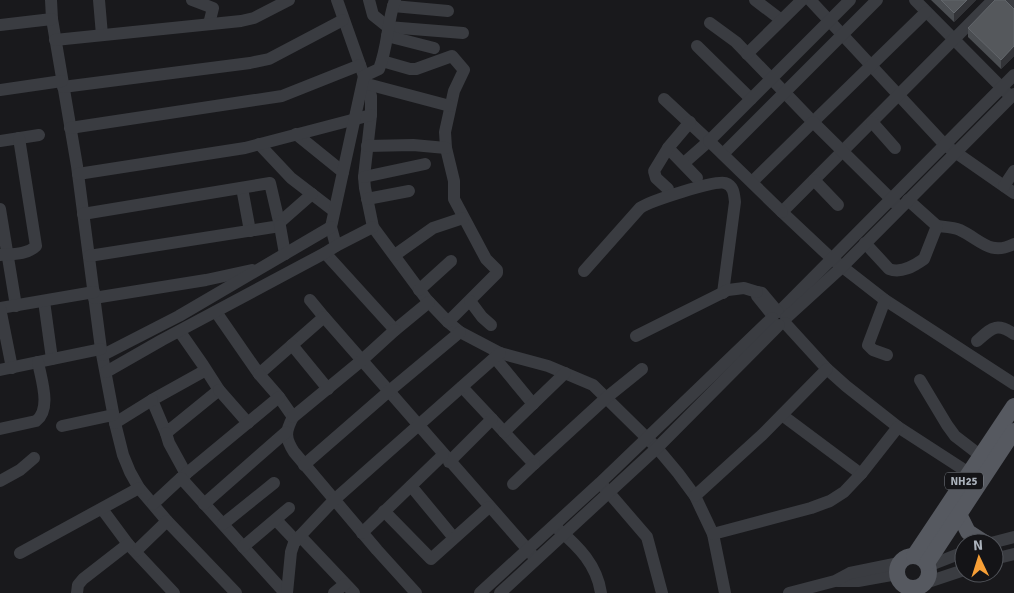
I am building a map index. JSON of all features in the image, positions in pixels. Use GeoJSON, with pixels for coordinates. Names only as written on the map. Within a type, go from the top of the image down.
{"type":"FeatureCollection","features":[{"type":"Feature","properties":{"kind":"main road","name":"NH25"},"geometry":{"type":"LineString","coordinates":[[917,588],[928,578],[923,562],[969,473],[1014,406]]}},
{"type":"Feature","properties":{"kind":"main road","name":"NH25"},"geometry":{"type":"LineString","coordinates":[[923,562],[959,514],[1014,431]]}},
{"type":"Feature","properties":{"kind":"main road"},"geometry":{"type":"LineString","coordinates":[[959,514],[970,533]]}},
{"type":"Feature","properties":{"kind":"main road"},"geometry":{"type":"LineString","coordinates":[[917,588],[908,588],[896,578],[903,559],[923,562]]}},
{"type":"Feature","properties":{"kind":"street"},"geometry":{"type":"LineString","coordinates":[[51,0],[55,40],[78,174],[102,352],[114,419],[123,455],[139,488],[167,521],[236,593]]}},
{"type":"Feature","properties":{"kind":"street"},"geometry":{"type":"LineString","coordinates":[[99,0],[102,35]]}},
{"type":"Feature","properties":{"kind":"street"},"geometry":{"type":"LineString","coordinates":[[192,0],[213,8],[209,24]]}},
{"type":"Feature","properties":{"kind":"street"},"geometry":{"type":"LineString","coordinates":[[55,40],[241,21],[254,18],[289,0]]}},
{"type":"Feature","properties":{"kind":"street"},"geometry":{"type":"LineString","coordinates":[[336,0],[371,96],[371,115],[364,177],[373,227],[429,302],[460,332],[497,356],[533,404]]}},
{"type":"Feature","properties":{"kind":"street"},"geometry":{"type":"LineString","coordinates":[[755,0],[780,19]]}},
{"type":"Feature","properties":{"kind":"street"},"geometry":{"type":"LineString","coordinates":[[747,54],[780,19],[802,0]]}},
{"type":"Feature","properties":{"kind":"street"},"geometry":{"type":"LineString","coordinates":[[684,163],[850,0]]}},
{"type":"Feature","properties":{"kind":"street"},"geometry":{"type":"LineString","coordinates":[[723,154],[877,0]]}},
{"type":"Feature","properties":{"kind":"street"},"geometry":{"type":"LineString","coordinates":[[605,488],[647,438],[779,318],[842,267],[1012,96],[954,41],[915,0]]}},
{"type":"Feature","properties":{"kind":"street"},"geometry":{"type":"LineString","coordinates":[[782,212],[994,0]]}},
{"type":"Feature","properties":{"kind":"street"},"geometry":{"type":"LineString","coordinates":[[1009,0],[1014,5]]}},
{"type":"Feature","properties":{"kind":"street"},"geometry":{"type":"LineString","coordinates":[[365,1],[373,16],[387,32],[434,48]]}},
{"type":"Feature","properties":{"kind":"street"},"geometry":{"type":"LineString","coordinates":[[815,2],[829,21],[945,145],[1009,190],[1014,171]]}},
{"type":"Feature","properties":{"kind":"street"},"geometry":{"type":"LineString","coordinates":[[70,128],[282,96],[376,72],[382,61],[394,3],[448,11]]}},
{"type":"Feature","properties":{"kind":"street"},"geometry":{"type":"LineString","coordinates":[[752,182],[926,12]]}},
{"type":"Feature","properties":{"kind":"street"},"geometry":{"type":"LineString","coordinates":[[0,25],[52,19]]}},
{"type":"Feature","properties":{"kind":"street"},"geometry":{"type":"LineString","coordinates":[[0,90],[240,64],[270,59],[343,20]]}},
{"type":"Feature","properties":{"kind":"street"},"geometry":{"type":"LineString","coordinates":[[710,22],[736,42],[772,77],[843,152],[890,198],[904,204],[937,226],[958,229],[981,243],[998,249],[1014,244]]}},
{"type":"Feature","properties":{"kind":"street"},"geometry":{"type":"LineString","coordinates":[[387,32],[463,33]]}},
{"type":"Feature","properties":{"kind":"street"},"geometry":{"type":"LineString","coordinates":[[697,46],[751,99]]}},
{"type":"Feature","properties":{"kind":"street"},"geometry":{"type":"LineString","coordinates":[[382,61],[416,69],[452,56],[464,70],[454,91],[445,132],[446,148],[454,181],[454,203],[484,255],[497,270],[497,273],[448,322]]}},
{"type":"Feature","properties":{"kind":"street"},"geometry":{"type":"LineString","coordinates":[[364,75],[450,106]]}},
{"type":"Feature","properties":{"kind":"street"},"geometry":{"type":"LineString","coordinates":[[336,246],[331,227],[364,75]]}},
{"type":"Feature","properties":{"kind":"street"},"geometry":{"type":"LineString","coordinates":[[490,584],[500,593],[536,559],[559,530],[605,488],[656,448],[779,318],[831,258],[1014,75]]}},
{"type":"Feature","properties":{"kind":"street"},"geometry":{"type":"LineString","coordinates":[[664,99],[842,267],[885,300],[1014,384]]}},
{"type":"Feature","properties":{"kind":"street"},"geometry":{"type":"LineString","coordinates":[[78,174],[244,148],[371,115]]}},
{"type":"Feature","properties":{"kind":"street"},"geometry":{"type":"LineString","coordinates":[[668,189],[656,178],[654,171],[668,148],[690,122]]}},
{"type":"Feature","properties":{"kind":"street"},"geometry":{"type":"LineString","coordinates":[[872,122],[894,148]]}},
{"type":"Feature","properties":{"kind":"street"},"geometry":{"type":"LineString","coordinates":[[296,134],[343,172]]}},
{"type":"Feature","properties":{"kind":"street"},"geometry":{"type":"LineString","coordinates":[[0,141],[39,135]]}},
{"type":"Feature","properties":{"kind":"street"},"geometry":{"type":"LineString","coordinates":[[4,255],[26,252],[36,246],[20,138]]}},
{"type":"Feature","properties":{"kind":"street"},"geometry":{"type":"LineString","coordinates":[[259,144],[291,178],[334,211]]}},
{"type":"Feature","properties":{"kind":"street"},"geometry":{"type":"LineString","coordinates":[[368,146],[412,145],[446,148]]}},
{"type":"Feature","properties":{"kind":"street"},"geometry":{"type":"LineString","coordinates":[[668,148],[697,178]]}},
{"type":"Feature","properties":{"kind":"street"},"geometry":{"type":"LineString","coordinates":[[364,177],[425,164]]}},
{"type":"Feature","properties":{"kind":"street"},"geometry":{"type":"LineString","coordinates":[[83,214],[291,178]]}},
{"type":"Feature","properties":{"kind":"street"},"geometry":{"type":"LineString","coordinates":[[814,180],[838,205]]}},
{"type":"Feature","properties":{"kind":"street"},"geometry":{"type":"LineString","coordinates":[[584,271],[640,208],[659,200],[723,182],[734,191],[735,202],[723,293]]}},
{"type":"Feature","properties":{"kind":"street"},"geometry":{"type":"LineString","coordinates":[[270,183],[285,254]]}},
{"type":"Feature","properties":{"kind":"street"},"geometry":{"type":"LineString","coordinates":[[242,188],[250,231]]}},
{"type":"Feature","properties":{"kind":"street"},"geometry":{"type":"LineString","coordinates":[[367,199],[409,191]]}},
{"type":"Feature","properties":{"kind":"street"},"geometry":{"type":"LineString","coordinates":[[89,256],[279,225],[312,194]]}},
{"type":"Feature","properties":{"kind":"street"},"geometry":{"type":"LineString","coordinates":[[0,210],[4,255],[16,306]]}},
{"type":"Feature","properties":{"kind":"street"},"geometry":{"type":"LineString","coordinates":[[395,255],[426,232],[463,218]]}},
{"type":"Feature","properties":{"kind":"street"},"geometry":{"type":"LineString","coordinates":[[865,243],[889,269],[904,270],[924,259],[937,226]]}},
{"type":"Feature","properties":{"kind":"street"},"geometry":{"type":"LineString","coordinates":[[261,268],[0,308],[6,369],[52,359],[102,352],[179,316],[285,254],[331,227]]}},
{"type":"Feature","properties":{"kind":"street"},"geometry":{"type":"LineString","coordinates":[[106,372],[373,227]]}},
{"type":"Feature","properties":{"kind":"street"},"geometry":{"type":"LineString","coordinates":[[325,254],[395,330]]}},
{"type":"Feature","properties":{"kind":"street"},"geometry":{"type":"LineString","coordinates":[[420,290],[451,261]]}},
{"type":"Feature","properties":{"kind":"street"},"geometry":{"type":"LineString","coordinates":[[636,336],[728,290],[744,288],[757,292],[756,296],[827,370],[898,427],[969,473]]}},
{"type":"Feature","properties":{"kind":"street"},"geometry":{"type":"LineString","coordinates":[[310,300],[388,392],[536,559]]}},
{"type":"Feature","properties":{"kind":"street"},"geometry":{"type":"LineString","coordinates":[[885,300],[868,344],[873,350],[887,355]]}},
{"type":"Feature","properties":{"kind":"street"},"geometry":{"type":"LineString","coordinates":[[44,301],[52,359]]}},
{"type":"Feature","properties":{"kind":"street"},"geometry":{"type":"LineString","coordinates":[[470,301],[491,325]]}},
{"type":"Feature","properties":{"kind":"street"},"geometry":{"type":"LineString","coordinates":[[204,504],[286,432],[293,417],[429,302]]}},
{"type":"Feature","properties":{"kind":"street"},"geometry":{"type":"LineString","coordinates":[[216,312],[258,374],[279,397],[293,417]]}},
{"type":"Feature","properties":{"kind":"street"},"geometry":{"type":"LineString","coordinates":[[258,374],[324,317]]}},
{"type":"Feature","properties":{"kind":"street"},"geometry":{"type":"LineString","coordinates":[[977,341],[995,327],[1005,328],[1014,334]]}},
{"type":"Feature","properties":{"kind":"street"},"geometry":{"type":"LineString","coordinates":[[180,332],[219,390],[248,423]]}},
{"type":"Feature","properties":{"kind":"street"},"geometry":{"type":"LineString","coordinates":[[304,465],[460,332]]}},
{"type":"Feature","properties":{"kind":"street"},"geometry":{"type":"LineString","coordinates":[[292,345],[328,389]]}},
{"type":"Feature","properties":{"kind":"street"},"geometry":{"type":"LineString","coordinates":[[497,356],[548,366],[593,386],[647,438],[678,473],[695,496],[712,534],[725,593]]}},
{"type":"Feature","properties":{"kind":"street"},"geometry":{"type":"LineString","coordinates":[[286,593],[291,552],[298,538],[334,500],[497,356]]}},
{"type":"Feature","properties":{"kind":"street"},"geometry":{"type":"LineString","coordinates":[[0,428],[36,421],[40,418],[44,409],[44,401],[38,362]]}},
{"type":"Feature","properties":{"kind":"street"},"geometry":{"type":"LineString","coordinates":[[514,484],[606,398],[642,369]]}},
{"type":"Feature","properties":{"kind":"street"},"geometry":{"type":"LineString","coordinates":[[62,426],[114,419],[206,370]]}},
{"type":"Feature","properties":{"kind":"street"},"geometry":{"type":"LineString","coordinates":[[695,496],[827,370]]}},
{"type":"Feature","properties":{"kind":"street"},"geometry":{"type":"LineString","coordinates":[[504,432],[565,373]]}},
{"type":"Feature","properties":{"kind":"street"},"geometry":{"type":"LineString","coordinates":[[920,380],[955,436],[981,456]]}},
{"type":"Feature","properties":{"kind":"street"},"geometry":{"type":"LineString","coordinates":[[462,387],[534,464]]}},
{"type":"Feature","properties":{"kind":"street"},"geometry":{"type":"LineString","coordinates":[[166,433],[219,390]]}},
{"type":"Feature","properties":{"kind":"street"},"geometry":{"type":"LineString","coordinates":[[153,504],[183,476],[279,397]]}},
{"type":"Feature","properties":{"kind":"street"},"geometry":{"type":"LineString","coordinates":[[152,400],[183,476],[204,504],[286,593]]}},
{"type":"Feature","properties":{"kind":"street"},"geometry":{"type":"LineString","coordinates":[[782,415],[861,474]]}},
{"type":"Feature","properties":{"kind":"street"},"geometry":{"type":"LineString","coordinates":[[362,533],[411,486],[492,419]]}},
{"type":"Feature","properties":{"kind":"street"},"geometry":{"type":"LineString","coordinates":[[712,534],[811,508],[830,501],[844,492],[861,474],[898,427]]}},
{"type":"Feature","properties":{"kind":"street"},"geometry":{"type":"LineString","coordinates":[[286,432],[287,442],[304,465],[416,593]]}},
{"type":"Feature","properties":{"kind":"street"},"geometry":{"type":"LineString","coordinates":[[0,481],[20,470],[34,458]]}},
{"type":"Feature","properties":{"kind":"street"},"geometry":{"type":"LineString","coordinates":[[222,524],[274,483]]}},
{"type":"Feature","properties":{"kind":"street"},"geometry":{"type":"LineString","coordinates":[[411,486],[454,538]]}},
{"type":"Feature","properties":{"kind":"street"},"geometry":{"type":"LineString","coordinates":[[20,553],[139,488]]}},
{"type":"Feature","properties":{"kind":"street"},"geometry":{"type":"LineString","coordinates":[[605,488],[647,537],[662,593]]}},
{"type":"Feature","properties":{"kind":"street"},"geometry":{"type":"LineString","coordinates":[[384,511],[431,559],[489,507]]}},
{"type":"Feature","properties":{"kind":"street"},"geometry":{"type":"LineString","coordinates":[[243,547],[289,508]]}},
{"type":"Feature","properties":{"kind":"street"},"geometry":{"type":"LineString","coordinates":[[102,509],[132,548],[174,593]]}},
{"type":"Feature","properties":{"kind":"street"},"geometry":{"type":"LineString","coordinates":[[276,520],[298,538],[354,593]]}},
{"type":"Feature","properties":{"kind":"street"},"geometry":{"type":"LineString","coordinates":[[77,593],[78,585],[82,579],[132,548],[167,521]]}},
{"type":"Feature","properties":{"kind":"street"},"geometry":{"type":"LineString","coordinates":[[480,593],[527,549],[559,530]]}},
{"type":"Feature","properties":{"kind":"street"},"geometry":{"type":"LineString","coordinates":[[559,530],[583,552],[591,563],[600,582],[602,593]]}},
{"type":"Feature","properties":{"kind":"street"},"geometry":{"type":"LineString","coordinates":[[923,562],[954,554]]}},
{"type":"Feature","properties":{"kind":"street"},"geometry":{"type":"LineString","coordinates":[[917,588],[954,574]]}},
{"type":"Feature","properties":{"kind":"street"},"geometry":{"type":"LineString","coordinates":[[789,593],[835,581],[896,578]]}},
{"type":"Feature","properties":{"kind":"street"},"geometry":{"type":"LineString","coordinates":[[334,593],[345,584]]}},
{"type":"Feature","properties":{"kind":"building"},"geometry":{"type":"Polygon","coordinates":[[[941,0],[967,0],[954,13],[941,0]]]}},
{"type":"Feature","properties":{"kind":"building"},"geometry":{"type":"Polygon","coordinates":[[[995,0],[1005,0],[1014,9],[1014,46],[1001,60],[968,28],[995,0]]]}}]}
